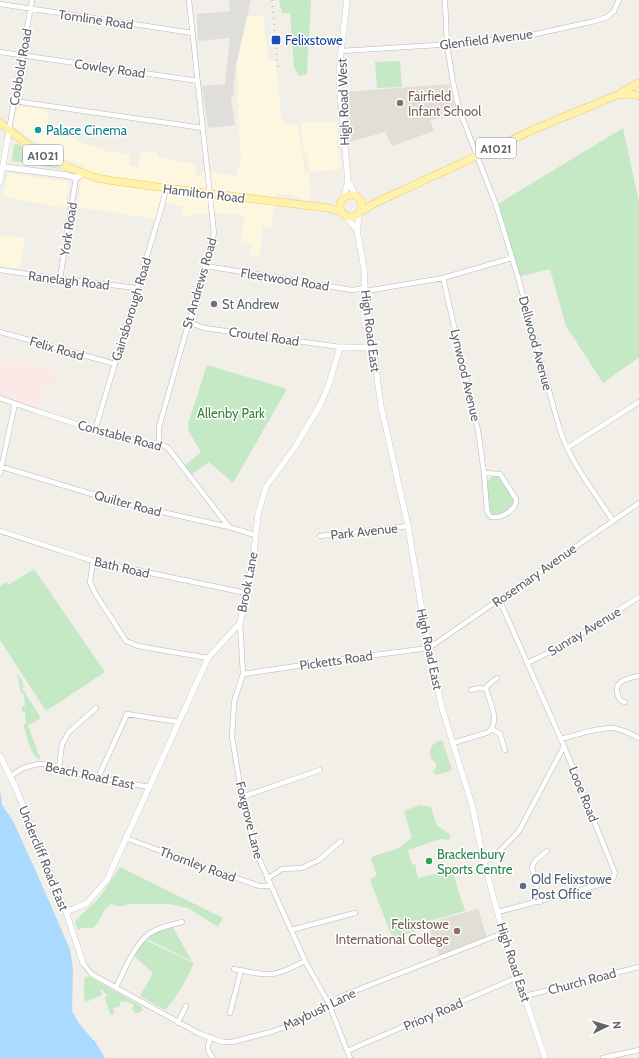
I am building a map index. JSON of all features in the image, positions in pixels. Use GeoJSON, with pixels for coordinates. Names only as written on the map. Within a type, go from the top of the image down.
{"type":"FeatureCollection","features":[{"type":"Feature","properties":{"kind":"main road","name":"A1021"},"geometry":{"type":"LineString","coordinates":[[345,214],[355,217],[360,212],[375,203],[535,129],[617,95],[639,82]]}},
{"type":"Feature","properties":{"kind":"main road"},"geometry":{"type":"LineString","coordinates":[[639,82],[637,87],[639,94]]}},
{"type":"Feature","properties":{"kind":"main road","name":"A1021"},"geometry":{"type":"LineString","coordinates":[[617,95],[639,94]]}},
{"type":"Feature","properties":{"kind":"main road","name":"A1021"},"geometry":{"type":"LineString","coordinates":[[0,123],[9,130]]}},
{"type":"Feature","properties":{"kind":"main road","name":"Hamilton Road"},"geometry":{"type":"LineString","coordinates":[[9,130],[44,155],[81,172],[114,181],[328,208],[345,214]]}},
{"type":"Feature","properties":{"kind":"main road"},"geometry":{"type":"LineString","coordinates":[[2,167],[66,175],[76,178],[81,172]]}},
{"type":"Feature","properties":{"kind":"main road"},"geometry":{"type":"LineString","coordinates":[[328,208],[350,195],[367,202],[375,203]]}},
{"type":"Feature","properties":{"kind":"main road"},"geometry":{"type":"LineString","coordinates":[[358,197],[363,205],[360,212]]}},
{"type":"Feature","properties":{"kind":"main road"},"geometry":{"type":"LineString","coordinates":[[343,199],[340,209],[345,214]]}},
{"type":"Feature","properties":{"kind":"street","name":"Cobbold Road"},"geometry":{"type":"LineString","coordinates":[[0,182],[32,0]]}},
{"type":"Feature","properties":{"kind":"street","name":"St Andrews Road"},"geometry":{"type":"LineString","coordinates":[[159,443],[159,427],[188,322],[206,266],[214,233],[189,0]]}},
{"type":"Feature","properties":{"kind":"street","name":"High Road West"},"geometry":{"type":"LineString","coordinates":[[343,199],[348,181],[340,80],[341,51],[347,0]]}},
{"type":"Feature","properties":{"kind":"street","name":"Dellwood Avenue"},"geometry":{"type":"LineString","coordinates":[[445,0],[447,45],[459,109],[496,205],[556,419],[567,448],[577,467],[613,521]]}},
{"type":"Feature","properties":{"kind":"street","name":"Glenfield Avenue"},"geometry":{"type":"LineString","coordinates":[[341,51],[447,45],[527,36],[595,20],[611,14],[616,9],[619,0]]}},
{"type":"Feature","properties":{"kind":"street","name":"Tomline Road"},"geometry":{"type":"LineString","coordinates":[[0,4],[193,33]]}},
{"type":"Feature","properties":{"kind":"street","name":"Cowley Road"},"geometry":{"type":"LineString","coordinates":[[0,52],[198,81]]}},
{"type":"Feature","properties":{"kind":"street"},"geometry":{"type":"LineString","coordinates":[[14,101],[203,128]]}},
{"type":"Feature","properties":{"kind":"street","name":"York Road"},"geometry":{"type":"LineString","coordinates":[[60,279],[76,178]]}},
{"type":"Feature","properties":{"kind":"street","name":"High Road West"},"geometry":{"type":"LineString","coordinates":[[348,181],[358,197]]}},
{"type":"Feature","properties":{"kind":"street","name":"Gainsborough Road"},"geometry":{"type":"LineString","coordinates":[[95,430],[162,206],[166,188]]}},
{"type":"Feature","properties":{"kind":"street","name":"High Road East"},"geometry":{"type":"LineString","coordinates":[[360,212],[357,230],[364,269],[365,290],[381,406],[408,526],[429,648],[442,708],[472,805],[484,862],[503,933],[545,1058]]}},
{"type":"Feature","properties":{"kind":"street","name":"High Road East"},"geometry":{"type":"LineString","coordinates":[[345,214],[357,230]]}},
{"type":"Feature","properties":{"kind":"street","name":"Fleetwood Road"},"geometry":{"type":"LineString","coordinates":[[206,266],[352,290],[365,290],[443,278],[512,258]]}},
{"type":"Feature","properties":{"kind":"street","name":"Ranelagh Road"},"geometry":{"type":"LineString","coordinates":[[0,270],[137,288]]}},
{"type":"Feature","properties":{"kind":"street","name":"Lynwood Avenue"},"geometry":{"type":"LineString","coordinates":[[443,278],[482,446],[484,473],[487,512],[491,517],[499,517],[514,507],[516,499],[500,474],[484,473]]}},
{"type":"Feature","properties":{"kind":"street","name":"Croutel Road"},"geometry":{"type":"LineString","coordinates":[[188,322],[204,328],[340,347]]}},
{"type":"Feature","properties":{"kind":"street","name":"Felix Road"},"geometry":{"type":"LineString","coordinates":[[0,332],[115,364]]}},
{"type":"Feature","properties":{"kind":"street"},"geometry":{"type":"LineString","coordinates":[[340,347],[373,348]]}},
{"type":"Feature","properties":{"kind":"street","name":"Brook Lane"},"geometry":{"type":"LineString","coordinates":[[66,912],[87,903],[107,880],[208,658],[240,623],[253,562],[258,514],[266,487],[295,447],[317,410],[329,384],[340,347]]}},
{"type":"Feature","properties":{"kind":"street","name":"Constable Road"},"geometry":{"type":"LineString","coordinates":[[0,398],[95,430],[150,444],[159,443],[168,448],[229,527]]}},
{"type":"Feature","properties":{"kind":"street"},"geometry":{"type":"LineString","coordinates":[[567,448],[639,402]]}},
{"type":"Feature","properties":{"kind":"street"},"geometry":{"type":"LineString","coordinates":[[0,473],[15,404]]}},
{"type":"Feature","properties":{"kind":"street","name":"Quilter Road"},"geometry":{"type":"LineString","coordinates":[[2,467],[122,503],[229,527],[255,535]]}},
{"type":"Feature","properties":{"kind":"street","name":"Rosemary Avenue"},"geometry":{"type":"LineString","coordinates":[[429,648],[639,503]]}},
{"type":"Feature","properties":{"kind":"street","name":"Park Avenue"},"geometry":{"type":"LineString","coordinates":[[320,536],[408,526]]}},
{"type":"Feature","properties":{"kind":"street","name":"Bath Road"},"geometry":{"type":"LineString","coordinates":[[0,531],[93,561],[246,594]]}},
{"type":"Feature","properties":{"kind":"street"},"geometry":{"type":"LineString","coordinates":[[93,561],[90,582],[95,593],[126,641],[138,646],[208,658]]}},
{"type":"Feature","properties":{"kind":"street","name":"Sunray Avenue"},"geometry":{"type":"LineString","coordinates":[[527,663],[564,645],[639,597]]}},
{"type":"Feature","properties":{"kind":"street","name":"Looe Road"},"geometry":{"type":"LineString","coordinates":[[498,912],[540,902],[610,882],[615,875],[615,870],[564,746],[499,600]]}},
{"type":"Feature","properties":{"kind":"street","name":"Foxgrove Lane"},"geometry":{"type":"LineString","coordinates":[[240,623],[243,674],[234,702],[232,737],[242,797],[256,852],[267,879],[292,930],[305,961],[329,1004],[350,1058]]}},
{"type":"Feature","properties":{"kind":"street","name":"Picketts Road"},"geometry":{"type":"LineString","coordinates":[[243,674],[429,648]]}},
{"type":"Feature","properties":{"kind":"street"},"geometry":{"type":"LineString","coordinates":[[625,702],[621,701],[618,697],[617,684],[639,676]]}},
{"type":"Feature","properties":{"kind":"street"},"geometry":{"type":"LineString","coordinates":[[486,689],[487,686],[497,678]]}},
{"type":"Feature","properties":{"kind":"street"},"geometry":{"type":"LineString","coordinates":[[471,690],[479,688],[486,689]]}},
{"type":"Feature","properties":{"kind":"street"},"geometry":{"type":"LineString","coordinates":[[453,743],[489,732],[492,729],[494,714],[486,689]]}},
{"type":"Feature","properties":{"kind":"street"},"geometry":{"type":"LineString","coordinates":[[59,768],[62,744],[69,732],[96,708]]}},
{"type":"Feature","properties":{"kind":"street"},"geometry":{"type":"LineString","coordinates":[[98,778],[127,714],[179,722]]}},
{"type":"Feature","properties":{"kind":"street"},"geometry":{"type":"LineString","coordinates":[[561,739],[604,728],[625,731],[639,738]]}},
{"type":"Feature","properties":{"kind":"street"},"geometry":{"type":"LineString","coordinates":[[492,729],[500,734],[506,750]]}},
{"type":"Feature","properties":{"kind":"street"},"geometry":{"type":"LineString","coordinates":[[484,862],[498,853],[519,832],[564,746]]}},
{"type":"Feature","properties":{"kind":"street","name":"Undercliff Road East"},"geometry":{"type":"LineString","coordinates":[[0,756],[10,776],[66,912],[83,962]]}},
{"type":"Feature","properties":{"kind":"street","name":"Beach Road East"},"geometry":{"type":"LineString","coordinates":[[10,776],[23,768],[38,764],[48,764],[83,775],[149,787]]}},
{"type":"Feature","properties":{"kind":"street"},"geometry":{"type":"LineString","coordinates":[[242,797],[320,770]]}},
{"type":"Feature","properties":{"kind":"street","name":"Thornley Road"},"geometry":{"type":"LineString","coordinates":[[125,838],[258,886],[270,886]]}},
{"type":"Feature","properties":{"kind":"street"},"geometry":{"type":"LineString","coordinates":[[267,879],[282,869],[302,868],[319,860],[341,841]]}},
{"type":"Feature","properties":{"kind":"street"},"geometry":{"type":"LineString","coordinates":[[540,902],[532,867],[534,863],[547,851]]}},
{"type":"Feature","properties":{"kind":"street"},"geometry":{"type":"LineString","coordinates":[[292,930],[355,913]]}},
{"type":"Feature","properties":{"kind":"street"},"geometry":{"type":"LineString","coordinates":[[116,987],[137,948],[148,934],[182,922]]}},
{"type":"Feature","properties":{"kind":"street","name":"Maybush Lane"},"geometry":{"type":"LineString","coordinates":[[83,962],[93,975],[178,1023],[200,1034],[227,1042],[271,1032],[314,1014],[342,996],[503,933]]}},
{"type":"Feature","properties":{"kind":"street"},"geometry":{"type":"LineString","coordinates":[[234,969],[258,974],[273,975],[288,971],[305,961]]}},
{"type":"Feature","properties":{"kind":"street","name":"Church Road"},"geometry":{"type":"LineString","coordinates":[[525,996],[639,967]]}},
{"type":"Feature","properties":{"kind":"street"},"geometry":{"type":"LineString","coordinates":[[230,1013],[241,970]]}},
{"type":"Feature","properties":{"kind":"street","name":"Priory Road"},"geometry":{"type":"LineString","coordinates":[[348,1051],[518,977]]}},
{"type":"Feature","properties":{"kind":"street"},"geometry":{"type":"LineString","coordinates":[[178,1023],[186,1006]]}},
{"type":"Feature","properties":{"kind":"street"},"geometry":{"type":"LineString","coordinates":[[211,1037],[207,1046],[213,1058]]}},
{"type":"Feature","properties":{"kind":"street"},"geometry":{"type":"LineString","coordinates":[[603,1058],[639,1050]]}},
{"type":"Feature","properties":{"kind":"shaded area"},"geometry":{"type":"Polygon","coordinates":[[[229,0],[251,0],[236,65],[233,89],[234,95],[231,97],[235,125],[208,128],[202,86],[225,84],[230,38],[198,41],[197,14],[230,11],[229,0]]]}},
{"type":"Feature","properties":{"kind":"shaded area"},"geometry":{"type":"Polygon","coordinates":[[[263,15],[269,62],[276,62],[282,123],[298,124],[305,173],[309,172],[311,199],[304,200],[293,195],[276,194],[271,229],[263,227],[259,256],[250,255],[251,244],[241,242],[244,216],[220,213],[181,216],[183,206],[159,202],[155,219],[78,207],[83,166],[53,153],[13,126],[18,106],[47,110],[48,124],[85,144],[105,151],[130,155],[129,165],[138,168],[141,152],[156,152],[159,157],[195,164],[196,176],[201,175],[203,171],[236,176],[241,160],[237,62],[247,17],[263,15]]]}},
{"type":"Feature","properties":{"kind":"shaded area","name":"Fairfield Infant School"},"geometry":{"type":"Polygon","coordinates":[[[449,84],[457,115],[430,120],[434,131],[392,146],[385,132],[350,142],[346,92],[449,84]]]}},
{"type":"Feature","properties":{"kind":"shaded area"},"geometry":{"type":"Polygon","coordinates":[[[301,122],[337,122],[336,125],[341,169],[309,172],[307,152],[303,152],[301,122]]]}},
{"type":"Feature","properties":{"kind":"shaded area"},"geometry":{"type":"Polygon","coordinates":[[[8,173],[70,182],[65,208],[3,197],[8,173]]]}},
{"type":"Feature","properties":{"kind":"shaded area"},"geometry":{"type":"Polygon","coordinates":[[[0,235],[25,238],[20,268],[0,266],[0,235]]]}},
{"type":"Feature","properties":{"kind":"shaded area"},"geometry":{"type":"Polygon","coordinates":[[[5,360],[20,366],[22,362],[57,374],[53,389],[45,387],[38,410],[0,396],[0,375],[5,360]]]}},
{"type":"Feature","properties":{"kind":"shaded area","name":"Felixstowe International College"},"geometry":{"type":"Polygon","coordinates":[[[478,909],[487,938],[440,957],[427,923],[478,909]]]}},
{"type":"Feature","properties":{"kind":"green space"},"geometry":{"type":"Polygon","coordinates":[[[279,0],[311,0],[307,74],[299,76],[294,67],[290,13],[282,13],[279,0]]]}},
{"type":"Feature","properties":{"kind":"green space"},"geometry":{"type":"Polygon","coordinates":[[[400,61],[402,87],[377,88],[375,62],[400,61]]]}},
{"type":"Feature","properties":{"kind":"green space"},"geometry":{"type":"Polygon","coordinates":[[[623,128],[639,202],[639,357],[603,383],[566,326],[550,269],[518,277],[496,205],[623,128]]]}},
{"type":"Feature","properties":{"kind":"green space"},"geometry":{"type":"Polygon","coordinates":[[[16,144],[43,161],[61,169],[13,161],[14,145],[16,144]]]}},
{"type":"Feature","properties":{"kind":"green space","name":"Allenby Park"},"geometry":{"type":"Polygon","coordinates":[[[207,365],[287,389],[233,483],[209,462],[189,476],[182,468],[201,452],[189,432],[188,424],[207,365]]]}},
{"type":"Feature","properties":{"kind":"green space"},"geometry":{"type":"Polygon","coordinates":[[[495,475],[500,476],[509,489],[512,494],[513,502],[505,511],[492,515],[489,512],[487,483],[489,479],[495,475]]]}},
{"type":"Feature","properties":{"kind":"green space"},"geometry":{"type":"Polygon","coordinates":[[[34,569],[105,672],[46,711],[0,640],[0,586],[6,582],[8,585],[34,569]]]}},
{"type":"Feature","properties":{"kind":"green space"},"geometry":{"type":"Polygon","coordinates":[[[17,673],[26,687],[23,683],[21,684],[24,687],[22,688],[41,718],[28,726],[41,760],[37,758],[31,750],[23,724],[26,724],[25,712],[22,711],[22,706],[25,706],[24,694],[21,692],[17,673]]]}},
{"type":"Feature","properties":{"kind":"green space"},"geometry":{"type":"Polygon","coordinates":[[[442,740],[452,769],[451,771],[436,775],[433,772],[436,765],[431,759],[430,750],[434,743],[442,740]]]}},
{"type":"Feature","properties":{"kind":"green space"},"geometry":{"type":"Polygon","coordinates":[[[420,805],[431,807],[437,826],[451,835],[449,840],[440,839],[408,850],[412,865],[415,864],[418,878],[452,870],[465,911],[425,922],[425,927],[395,939],[390,932],[370,880],[377,875],[371,860],[373,856],[397,849],[412,838],[404,811],[420,805]]]}},
{"type":"Feature","properties":{"kind":"green space"},"geometry":{"type":"Polygon","coordinates":[[[120,867],[223,918],[218,927],[188,908],[169,904],[128,904],[120,907],[112,904],[108,906],[93,928],[82,928],[78,930],[75,922],[99,898],[120,867]]]}},
{"type":"Feature","properties":{"kind":"green space"},"geometry":{"type":"Polygon","coordinates":[[[170,926],[173,928],[192,961],[143,937],[170,926]]]}},
{"type":"Feature","properties":{"kind":"green space"},"geometry":{"type":"Polygon","coordinates":[[[141,938],[194,963],[188,977],[165,1010],[140,996],[153,973],[131,953],[141,938]]]}},
{"type":"Feature","properties":{"kind":"green space"},"geometry":{"type":"Polygon","coordinates":[[[88,976],[139,1005],[143,1010],[139,1013],[135,1013],[132,1009],[134,1005],[129,1002],[121,1001],[119,1007],[113,1008],[114,1014],[110,1015],[105,997],[107,996],[102,989],[102,995],[86,1002],[84,998],[84,978],[88,976]]]}},
{"type":"Feature","properties":{"kind":"water"},"geometry":{"type":"Polygon","coordinates":[[[0,790],[2,805],[12,819],[70,950],[73,969],[72,1011],[78,1022],[94,1040],[105,1058],[0,1058],[0,790]]]}},
{"type":"Feature","properties":{"kind":"railway"},"geometry":{"type":"LineString","coordinates":[[272,0],[278,70]]}},
{"type":"Feature","properties":{"kind":"place","name":"Felixstowe"},"geometry":{"type":"Point","coordinates":[276,40]}},
{"type":"Feature","properties":{"kind":"place","name":"Fairfield Infant School"},"geometry":{"type":"Point","coordinates":[400,103]}},
{"type":"Feature","properties":{"kind":"place","name":"Palace Cinema"},"geometry":{"type":"Point","coordinates":[38,130]}},
{"type":"Feature","properties":{"kind":"place","name":"St Andrew"},"geometry":{"type":"Point","coordinates":[214,304]}},
{"type":"Feature","properties":{"kind":"place","name":"Brackenbury Sports Centre"},"geometry":{"type":"Point","coordinates":[429,861]}},
{"type":"Feature","properties":{"kind":"place","name":"Old Felixstowe Post Office"},"geometry":{"type":"Point","coordinates":[523,886]}},
{"type":"Feature","properties":{"kind":"place","name":"Felixstowe International College"},"geometry":{"type":"Point","coordinates":[457,931]}}]}
